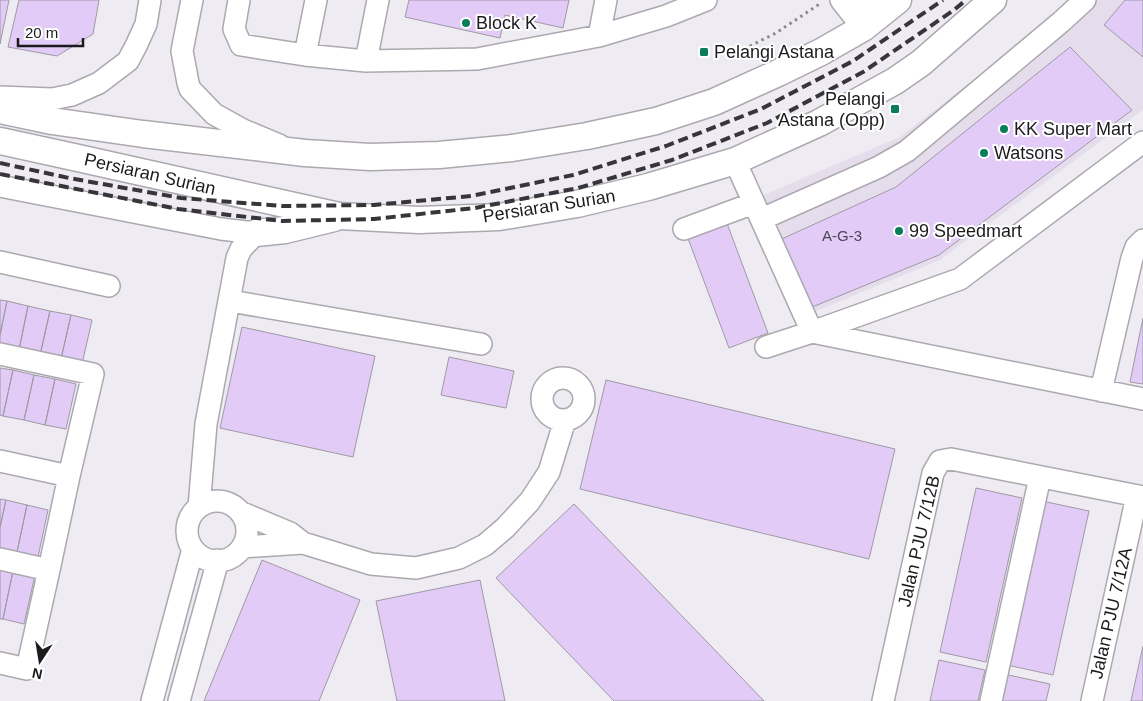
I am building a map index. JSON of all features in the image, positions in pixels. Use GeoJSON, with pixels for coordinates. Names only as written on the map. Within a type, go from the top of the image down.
{"type":"FeatureCollection","features":[{"type":"Feature","properties":{"kind":"main road","name":"Persiaran Surian"},"geometry":{"type":"LineString","coordinates":[[0,110],[52,121],[134,133],[305,153],[370,157],[439,155],[512,148],[587,136],[656,122],[714,102],[821,52],[868,15],[898,0]]}},
{"type":"Feature","properties":{"kind":"main road","name":"Persiaran Surian"},"geometry":{"type":"LineString","coordinates":[[0,142],[340,216],[419,220],[499,217],[577,204],[630,192],[735,161],[819,123],[895,81],[921,63],[994,0]]}},
{"type":"Feature","properties":{"kind":"main road"},"geometry":{"type":"LineString","coordinates":[[256,233],[285,230],[340,216]]}},
{"type":"Feature","properties":{"kind":"street"},"geometry":{"type":"LineString","coordinates":[[0,97],[52,100],[72,95],[100,83],[128,61],[146,24],[150,0]]}},
{"type":"Feature","properties":{"kind":"street"},"geometry":{"type":"LineString","coordinates":[[192,0],[182,51],[190,89],[214,114],[227,122],[276,144],[305,153]]}},
{"type":"Feature","properties":{"kind":"street"},"geometry":{"type":"LineString","coordinates":[[239,0],[234,28],[242,45],[305,55],[366,61],[476,59],[599,36],[667,8],[706,0]]}},
{"type":"Feature","properties":{"kind":"street"},"geometry":{"type":"LineString","coordinates":[[305,55],[316,0]]}},
{"type":"Feature","properties":{"kind":"street"},"geometry":{"type":"LineString","coordinates":[[366,61],[378,0]]}},
{"type":"Feature","properties":{"kind":"street"},"geometry":{"type":"LineString","coordinates":[[599,36],[606,0]]}},
{"type":"Feature","properties":{"kind":"street"},"geometry":{"type":"LineString","coordinates":[[840,0],[868,15]]}},
{"type":"Feature","properties":{"kind":"street"},"geometry":{"type":"LineString","coordinates":[[684,229],[758,211],[878,167],[907,151],[1085,0]]}},
{"type":"Feature","properties":{"kind":"street"},"geometry":{"type":"LineString","coordinates":[[766,347],[960,279],[1143,142]]}},
{"type":"Feature","properties":{"kind":"street"},"geometry":{"type":"LineString","coordinates":[[735,161],[812,332]]}},
{"type":"Feature","properties":{"kind":"street"},"geometry":{"type":"LineString","coordinates":[[0,186],[221,229],[256,233]]}},
{"type":"Feature","properties":{"kind":"street"},"geometry":{"type":"LineString","coordinates":[[221,229],[228,236],[237,258]]}},
{"type":"Feature","properties":{"kind":"street"},"geometry":{"type":"LineString","coordinates":[[207,504],[206,424],[237,258],[241,249],[256,233]]}},
{"type":"Feature","properties":{"kind":"street"},"geometry":{"type":"LineString","coordinates":[[1101,391],[1136,271],[1136,247],[1143,240]]}},
{"type":"Feature","properties":{"kind":"street"},"geometry":{"type":"LineString","coordinates":[[0,262],[109,286]]}},
{"type":"Feature","properties":{"kind":"street"},"geometry":{"type":"LineString","coordinates":[[230,300],[481,344]]}},
{"type":"Feature","properties":{"kind":"street"},"geometry":{"type":"LineString","coordinates":[[812,332],[1143,400]]}},
{"type":"Feature","properties":{"kind":"street"},"geometry":{"type":"LineString","coordinates":[[0,354],[93,374],[27,669],[0,663]]}},
{"type":"Feature","properties":{"kind":"street"},"geometry":{"type":"LineString","coordinates":[[240,512],[290,533],[303,543],[371,564],[416,568],[460,558],[485,545],[505,528],[530,501],[549,472],[565,420]]}},
{"type":"Feature","properties":{"kind":"street","name":"Jalan PJU 7/12B"},"geometry":{"type":"LineString","coordinates":[[882,701],[933,473],[940,461],[951,459],[1140,497]]}},
{"type":"Feature","properties":{"kind":"street"},"geometry":{"type":"LineString","coordinates":[[0,461],[69,476]]}},
{"type":"Feature","properties":{"kind":"street"},"geometry":{"type":"LineString","coordinates":[[991,701],[1040,477]]}},
{"type":"Feature","properties":{"kind":"street","name":"Jalan PJU 7/12A"},"geometry":{"type":"LineString","coordinates":[[1092,701],[1140,497]]}},
{"type":"Feature","properties":{"kind":"street"},"geometry":{"type":"LineString","coordinates":[[225,502],[234,506],[245,520],[247,529],[246,539],[236,554],[218,560],[209,559],[193,549],[187,531],[188,522],[192,514],[207,504],[225,502]]}},
{"type":"Feature","properties":{"kind":"street"},"geometry":{"type":"LineString","coordinates":[[242,547],[303,543]]}},
{"type":"Feature","properties":{"kind":"street"},"geometry":{"type":"LineString","coordinates":[[152,701],[193,549]]}},
{"type":"Feature","properties":{"kind":"street"},"geometry":{"type":"LineString","coordinates":[[0,559],[49,570]]}},
{"type":"Feature","properties":{"kind":"street"},"geometry":{"type":"LineString","coordinates":[[179,701],[218,560]]}},
{"type":"Feature","properties":{"kind":"path"},"geometry":{"type":"LineString","coordinates":[[744,48],[776,33],[826,0]]}},
{"type":"Feature","properties":{"kind":"shaded area"},"geometry":{"type":"Polygon","coordinates":[[[1071,0],[1143,0],[1143,110],[940,260],[797,319],[747,202],[900,137],[1058,14],[1071,0]]]}},
{"type":"Feature","properties":{"kind":"building"},"geometry":{"type":"Polygon","coordinates":[[[0,0],[9,0],[0,44],[0,0]]]}},
{"type":"Feature","properties":{"kind":"building"},"geometry":{"type":"Polygon","coordinates":[[[19,0],[99,0],[93,34],[57,56],[8,47],[19,0]]]}},
{"type":"Feature","properties":{"kind":"building","name":"Block K"},"geometry":{"type":"Polygon","coordinates":[[[409,0],[569,0],[563,28],[505,15],[500,38],[405,17],[409,0]]]}},
{"type":"Feature","properties":{"kind":"building"},"geometry":{"type":"Polygon","coordinates":[[[1125,0],[1143,0],[1143,57],[1104,25],[1125,0]]]}},
{"type":"Feature","properties":{"kind":"building"},"geometry":{"type":"Polygon","coordinates":[[[1070,47],[1132,110],[939,255],[805,310],[775,242],[896,187],[1070,47]]]}},
{"type":"Feature","properties":{"kind":"building"},"geometry":{"type":"Polygon","coordinates":[[[725,218],[768,333],[729,348],[686,233],[725,218]]]}},
{"type":"Feature","properties":{"kind":"building"},"geometry":{"type":"Polygon","coordinates":[[[0,300],[7,301],[0,335],[0,300]]]}},
{"type":"Feature","properties":{"kind":"building"},"geometry":{"type":"Polygon","coordinates":[[[7,301],[28,306],[19,350],[0,346],[0,335],[7,301]]]}},
{"type":"Feature","properties":{"kind":"building"},"geometry":{"type":"Polygon","coordinates":[[[28,306],[50,311],[40,355],[19,350],[28,306]]]}},
{"type":"Feature","properties":{"kind":"building"},"geometry":{"type":"Polygon","coordinates":[[[50,311],[71,315],[61,359],[40,355],[50,311]]]}},
{"type":"Feature","properties":{"kind":"building"},"geometry":{"type":"Polygon","coordinates":[[[71,315],[92,320],[82,364],[61,359],[71,315]]]}},
{"type":"Feature","properties":{"kind":"building"},"geometry":{"type":"Polygon","coordinates":[[[1143,318],[1143,384],[1130,382],[1143,318]]]}},
{"type":"Feature","properties":{"kind":"building"},"geometry":{"type":"Polygon","coordinates":[[[242,327],[375,356],[353,457],[220,428],[242,327]]]}},
{"type":"Feature","properties":{"kind":"building"},"geometry":{"type":"Polygon","coordinates":[[[449,357],[514,371],[506,408],[441,395],[449,357]]]}},
{"type":"Feature","properties":{"kind":"building"},"geometry":{"type":"Polygon","coordinates":[[[0,368],[13,370],[3,416],[0,415],[0,368]]]}},
{"type":"Feature","properties":{"kind":"building"},"geometry":{"type":"Polygon","coordinates":[[[13,370],[34,375],[24,420],[3,416],[13,370]]]}},
{"type":"Feature","properties":{"kind":"building"},"geometry":{"type":"Polygon","coordinates":[[[34,375],[55,379],[45,425],[24,420],[34,375]]]}},
{"type":"Feature","properties":{"kind":"building"},"geometry":{"type":"Polygon","coordinates":[[[55,379],[76,384],[66,429],[45,425],[55,379]]]}},
{"type":"Feature","properties":{"kind":"building"},"geometry":{"type":"Polygon","coordinates":[[[606,380],[895,449],[869,559],[580,489],[606,380]]]}},
{"type":"Feature","properties":{"kind":"building"},"geometry":{"type":"Polygon","coordinates":[[[976,488],[1022,498],[986,662],[940,652],[976,488]]]}},
{"type":"Feature","properties":{"kind":"building"},"geometry":{"type":"Polygon","coordinates":[[[0,499],[6,500],[0,527],[0,499]]]}},
{"type":"Feature","properties":{"kind":"building"},"geometry":{"type":"Polygon","coordinates":[[[6,500],[27,505],[17,552],[0,549],[0,527],[6,500]]]}},
{"type":"Feature","properties":{"kind":"building"},"geometry":{"type":"Polygon","coordinates":[[[1042,501],[1089,511],[1053,675],[1007,665],[1042,501]]]}},
{"type":"Feature","properties":{"kind":"building"},"geometry":{"type":"Polygon","coordinates":[[[574,504],[764,701],[614,701],[496,578],[574,504]]]}},
{"type":"Feature","properties":{"kind":"building"},"geometry":{"type":"Polygon","coordinates":[[[27,505],[48,510],[38,557],[17,552],[27,505]]]}},
{"type":"Feature","properties":{"kind":"building"},"geometry":{"type":"Polygon","coordinates":[[[262,560],[360,600],[319,701],[204,701],[262,560]]]}},
{"type":"Feature","properties":{"kind":"building"},"geometry":{"type":"Polygon","coordinates":[[[0,568],[13,571],[3,619],[0,619],[0,568]]]}},
{"type":"Feature","properties":{"kind":"building"},"geometry":{"type":"Polygon","coordinates":[[[13,571],[35,575],[24,624],[3,619],[13,571]]]}},
{"type":"Feature","properties":{"kind":"building"},"geometry":{"type":"Polygon","coordinates":[[[480,580],[505,701],[397,701],[376,601],[480,580]]]}},
{"type":"Feature","properties":{"kind":"building"},"geometry":{"type":"Polygon","coordinates":[[[1143,646],[1143,701],[1131,701],[1143,646]]]}},
{"type":"Feature","properties":{"kind":"building"},"geometry":{"type":"Polygon","coordinates":[[[939,660],[985,670],[978,701],[930,701],[939,660]]]}},
{"type":"Feature","properties":{"kind":"building"},"geometry":{"type":"Polygon","coordinates":[[[1004,674],[1050,684],[1046,701],[998,701],[1004,674]]]}},
{"type":"Feature","properties":{"kind":"railway"},"geometry":{"type":"LineString","coordinates":[[0,163],[69,178],[181,198],[282,206],[374,205],[471,196],[573,175],[666,146],[761,109],[853,61],[943,0]]}},
{"type":"Feature","properties":{"kind":"railway"},"geometry":{"type":"LineString","coordinates":[[0,174],[178,209],[282,221],[374,219],[475,208],[578,188],[672,160],[767,123],[863,72],[966,0]]}},
{"type":"Feature","properties":{"kind":"place","name":"Block K"},"geometry":{"type":"Point","coordinates":[466,23]}},
{"type":"Feature","properties":{"kind":"place","name":"Pelangi Astana"},"geometry":{"type":"Point","coordinates":[704,52]}},
{"type":"Feature","properties":{"kind":"place","name":"Pelangi Astana (Opp)"},"geometry":{"type":"Point","coordinates":[895,109]}},
{"type":"Feature","properties":{"kind":"place","name":"KK Super Mart"},"geometry":{"type":"Point","coordinates":[1004,129]}},
{"type":"Feature","properties":{"kind":"place","name":"Watsons"},"geometry":{"type":"Point","coordinates":[984,153]}},
{"type":"Feature","properties":{"kind":"place","name":"99 Speedmart"},"geometry":{"type":"Point","coordinates":[899,231]}}]}
